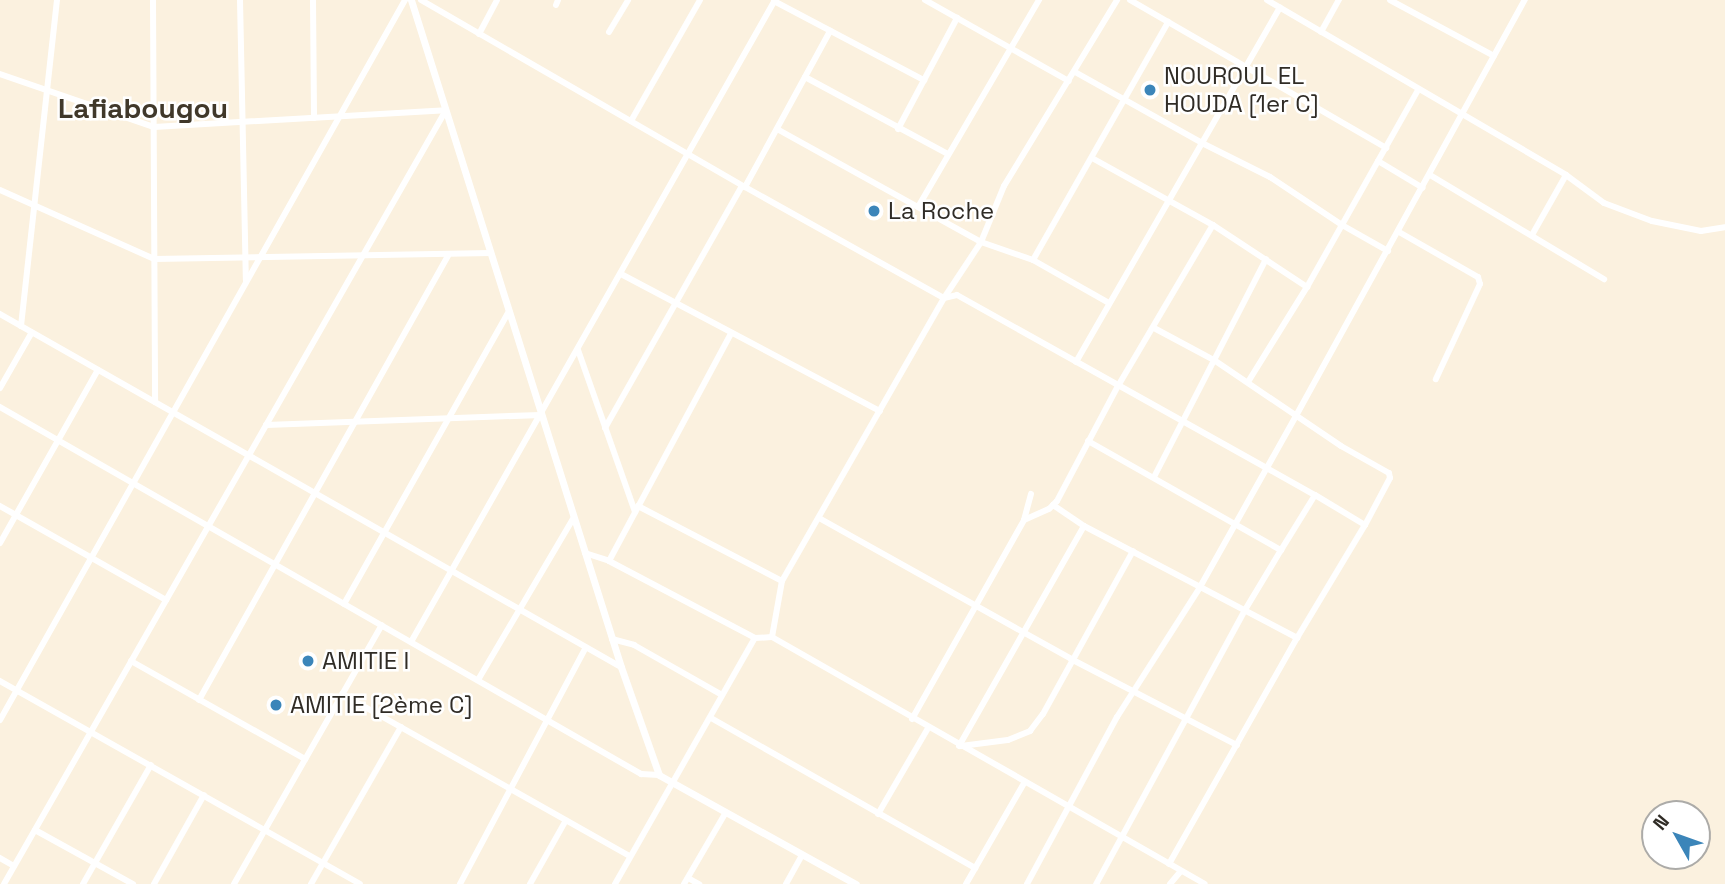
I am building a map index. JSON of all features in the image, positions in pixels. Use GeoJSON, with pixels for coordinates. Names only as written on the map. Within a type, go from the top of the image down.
{"type":"FeatureCollection","features":[{"type":"Feature","properties":{"kind":"street"},"geometry":{"type":"LineString","coordinates":[[21,326],[57,0]]}},
{"type":"Feature","properties":{"kind":"street"},"geometry":{"type":"LineString","coordinates":[[153,0],[155,402]]}},
{"type":"Feature","properties":{"kind":"street"},"geometry":{"type":"LineString","coordinates":[[240,0],[246,282]]}},
{"type":"Feature","properties":{"kind":"street"},"geometry":{"type":"LineString","coordinates":[[313,0],[314,118]]}},
{"type":"Feature","properties":{"kind":"street"},"geometry":{"type":"LineString","coordinates":[[0,720],[405,0]]}},
{"type":"Feature","properties":{"kind":"street"},"geometry":{"type":"LineString","coordinates":[[411,0],[612,639],[659,775]]}},
{"type":"Feature","properties":{"kind":"street"},"geometry":{"type":"LineString","coordinates":[[421,0],[744,187],[944,298],[957,295],[1365,525]]}},
{"type":"Feature","properties":{"kind":"street"},"geometry":{"type":"LineString","coordinates":[[479,34],[498,0]]}},
{"type":"Feature","properties":{"kind":"street"},"geometry":{"type":"LineString","coordinates":[[609,32],[628,0]]}},
{"type":"Feature","properties":{"kind":"street"},"geometry":{"type":"LineString","coordinates":[[631,121],[700,0]]}},
{"type":"Feature","properties":{"kind":"street"},"geometry":{"type":"LineString","coordinates":[[925,0],[1069,81]]}},
{"type":"Feature","properties":{"kind":"street"},"geometry":{"type":"LineString","coordinates":[[918,207],[1039,0]]}},
{"type":"Feature","properties":{"kind":"street"},"geometry":{"type":"LineString","coordinates":[[772,638],[782,580],[944,298],[981,242],[1004,186],[1118,0]]}},
{"type":"Feature","properties":{"kind":"street"},"geometry":{"type":"LineString","coordinates":[[1130,0],[1386,148]]}},
{"type":"Feature","properties":{"kind":"street"},"geometry":{"type":"LineString","coordinates":[[1267,0],[1566,175],[1604,203],[1652,221],[1701,231],[1725,227]]}},
{"type":"Feature","properties":{"kind":"street"},"geometry":{"type":"LineString","coordinates":[[1321,32],[1339,0]]}},
{"type":"Feature","properties":{"kind":"street"},"geometry":{"type":"LineString","coordinates":[[1391,0],[1494,57]]}},
{"type":"Feature","properties":{"kind":"street"},"geometry":{"type":"LineString","coordinates":[[1027,884],[1117,717],[1200,587],[1399,232],[1525,0]]}},
{"type":"Feature","properties":{"kind":"street"},"geometry":{"type":"LineString","coordinates":[[411,642],[775,1],[924,80]]}},
{"type":"Feature","properties":{"kind":"street"},"geometry":{"type":"LineString","coordinates":[[1076,362],[1280,7]]}},
{"type":"Feature","properties":{"kind":"street"},"geometry":{"type":"LineString","coordinates":[[898,129],[957,18]]}},
{"type":"Feature","properties":{"kind":"street"},"geometry":{"type":"LineString","coordinates":[[1033,260],[1093,159],[1168,22]]}},
{"type":"Feature","properties":{"kind":"street"},"geometry":{"type":"LineString","coordinates":[[605,428],[777,129],[830,31]]}},
{"type":"Feature","properties":{"kind":"street"},"geometry":{"type":"LineString","coordinates":[[1075,72],[1300,195],[1342,225],[1388,251]]}},
{"type":"Feature","properties":{"kind":"street"},"geometry":{"type":"LineString","coordinates":[[0,74],[154,127],[446,110]]}},
{"type":"Feature","properties":{"kind":"street"},"geometry":{"type":"LineString","coordinates":[[805,77],[898,129],[948,153]]}},
{"type":"Feature","properties":{"kind":"street"},"geometry":{"type":"LineString","coordinates":[[1248,382],[1307,287],[1418,90]]}},
{"type":"Feature","properties":{"kind":"street"},"geometry":{"type":"LineString","coordinates":[[4,884],[446,110]]}},
{"type":"Feature","properties":{"kind":"street"},"geometry":{"type":"LineString","coordinates":[[777,129],[981,242],[1033,260],[1109,303]]}},
{"type":"Feature","properties":{"kind":"street"},"geometry":{"type":"LineString","coordinates":[[1093,159],[1213,225],[1307,287]]}},
{"type":"Feature","properties":{"kind":"street"},"geometry":{"type":"LineString","coordinates":[[1378,161],[1423,188]]}},
{"type":"Feature","properties":{"kind":"street"},"geometry":{"type":"LineString","coordinates":[[1430,175],[1604,279]]}},
{"type":"Feature","properties":{"kind":"street"},"geometry":{"type":"LineString","coordinates":[[1532,235],[1566,175]]}},
{"type":"Feature","properties":{"kind":"street"},"geometry":{"type":"LineString","coordinates":[[0,190],[155,259],[491,253]]}},
{"type":"Feature","properties":{"kind":"street"},"geometry":{"type":"LineString","coordinates":[[1024,520],[1053,505],[1118,386],[1213,225]]}},
{"type":"Feature","properties":{"kind":"street"},"geometry":{"type":"LineString","coordinates":[[1399,232],[1478,276],[1480,284],[1436,379]]}},
{"type":"Feature","properties":{"kind":"street"},"geometry":{"type":"LineString","coordinates":[[199,700],[449,254]]}},
{"type":"Feature","properties":{"kind":"street"},"geometry":{"type":"LineString","coordinates":[[1154,478],[1266,259]]}},
{"type":"Feature","properties":{"kind":"street"},"geometry":{"type":"LineString","coordinates":[[621,274],[880,411]]}},
{"type":"Feature","properties":{"kind":"street"},"geometry":{"type":"LineString","coordinates":[[344,604],[509,311]]}},
{"type":"Feature","properties":{"kind":"street"},"geometry":{"type":"LineString","coordinates":[[0,314],[621,667]]}},
{"type":"Feature","properties":{"kind":"street"},"geometry":{"type":"LineString","coordinates":[[1154,328],[1214,360],[1341,446],[1389,473],[1390,478],[1169,864]]}},
{"type":"Feature","properties":{"kind":"street"},"geometry":{"type":"LineString","coordinates":[[0,388],[32,332]]}},
{"type":"Feature","properties":{"kind":"street"},"geometry":{"type":"LineString","coordinates":[[609,561],[732,333]]}},
{"type":"Feature","properties":{"kind":"street"},"geometry":{"type":"LineString","coordinates":[[578,351],[636,509],[782,580]]}},
{"type":"Feature","properties":{"kind":"street"},"geometry":{"type":"LineString","coordinates":[[0,543],[98,370]]}},
{"type":"Feature","properties":{"kind":"street"},"geometry":{"type":"LineString","coordinates":[[0,407],[641,774],[659,775],[853,883]]}},
{"type":"Feature","properties":{"kind":"street"},"geometry":{"type":"LineString","coordinates":[[266,425],[541,415]]}},
{"type":"Feature","properties":{"kind":"street"},"geometry":{"type":"LineString","coordinates":[[1088,441],[1281,550]]}},
{"type":"Feature","properties":{"kind":"street"},"geometry":{"type":"LineString","coordinates":[[912,719],[1024,520],[1031,494]]}},
{"type":"Feature","properties":{"kind":"street"},"geometry":{"type":"LineString","coordinates":[[1096,884],[1124,838],[1245,610],[1315,495]]}},
{"type":"Feature","properties":{"kind":"street"},"geometry":{"type":"LineString","coordinates":[[1053,505],[1084,526],[1297,638]]}},
{"type":"Feature","properties":{"kind":"street"},"geometry":{"type":"LineString","coordinates":[[0,506],[166,600]]}},
{"type":"Feature","properties":{"kind":"street"},"geometry":{"type":"LineString","coordinates":[[478,680],[574,517]]}},
{"type":"Feature","properties":{"kind":"street"},"geometry":{"type":"LineString","coordinates":[[819,518],[1071,659],[1237,745]]}},
{"type":"Feature","properties":{"kind":"street"},"geometry":{"type":"LineString","coordinates":[[959,746],[1084,526]]}},
{"type":"Feature","properties":{"kind":"street"},"geometry":{"type":"LineString","coordinates":[[959,746],[1008,740],[1030,731],[1043,714],[1133,551]]}},
{"type":"Feature","properties":{"kind":"street"},"geometry":{"type":"LineString","coordinates":[[585,553],[609,561],[755,638],[772,638],[1205,884]]}},
{"type":"Feature","properties":{"kind":"street"},"geometry":{"type":"LineString","coordinates":[[234,884],[382,625]]}},
{"type":"Feature","properties":{"kind":"street"},"geometry":{"type":"LineString","coordinates":[[615,884],[755,638]]}},
{"type":"Feature","properties":{"kind":"street"},"geometry":{"type":"LineString","coordinates":[[612,639],[634,645],[722,695]]}},
{"type":"Feature","properties":{"kind":"street"},"geometry":{"type":"LineString","coordinates":[[460,884],[586,647]]}},
{"type":"Feature","properties":{"kind":"street"},"geometry":{"type":"LineString","coordinates":[[131,662],[305,759]]}},
{"type":"Feature","properties":{"kind":"street"},"geometry":{"type":"LineString","coordinates":[[0,681],[360,884]]}},
{"type":"Feature","properties":{"kind":"street"},"geometry":{"type":"LineString","coordinates":[[342,694],[630,856]]}},
{"type":"Feature","properties":{"kind":"street"},"geometry":{"type":"LineString","coordinates":[[711,718],[975,868]]}},
{"type":"Feature","properties":{"kind":"street"},"geometry":{"type":"LineString","coordinates":[[311,884],[401,727]]}},
{"type":"Feature","properties":{"kind":"street"},"geometry":{"type":"LineString","coordinates":[[878,814],[928,728]]}},
{"type":"Feature","properties":{"kind":"street"},"geometry":{"type":"LineString","coordinates":[[83,884],[151,765]]}},
{"type":"Feature","properties":{"kind":"street"},"geometry":{"type":"LineString","coordinates":[[966,884],[1024,783]]}},
{"type":"Feature","properties":{"kind":"street"},"geometry":{"type":"LineString","coordinates":[[154,884],[204,795]]}},
{"type":"Feature","properties":{"kind":"street"},"geometry":{"type":"LineString","coordinates":[[699,884],[686,881],[726,812]]}},
{"type":"Feature","properties":{"kind":"street"},"geometry":{"type":"LineString","coordinates":[[530,884],[566,820]]}},
{"type":"Feature","properties":{"kind":"street"},"geometry":{"type":"LineString","coordinates":[[35,830],[134,884]]}},
{"type":"Feature","properties":{"kind":"street"},"geometry":{"type":"LineString","coordinates":[[786,884],[802,855]]}},
{"type":"Feature","properties":{"kind":"street"},"geometry":{"type":"LineString","coordinates":[[0,858],[14,866]]}},
{"type":"Feature","properties":{"kind":"street"},"geometry":{"type":"LineString","coordinates":[[1170,884],[1181,871]]}},
{"type":"Feature","properties":{"kind":"place","name":"NOUROUL EL HOUDA [1er C]"},"geometry":{"type":"Point","coordinates":[1150,90]}},
{"type":"Feature","properties":{"kind":"place","name":"La Roche"},"geometry":{"type":"Point","coordinates":[874,211]}},
{"type":"Feature","properties":{"kind":"place","name":"AMITIE I"},"geometry":{"type":"Point","coordinates":[308,661]}},
{"type":"Feature","properties":{"kind":"place","name":"AMITIE [2ème C]"},"geometry":{"type":"Point","coordinates":[276,705]}},
{"type":"Feature","properties":{"kind":"district","name":"Lafiabougou"},"geometry":{"type":"Point","coordinates":[143,108]}}]}
